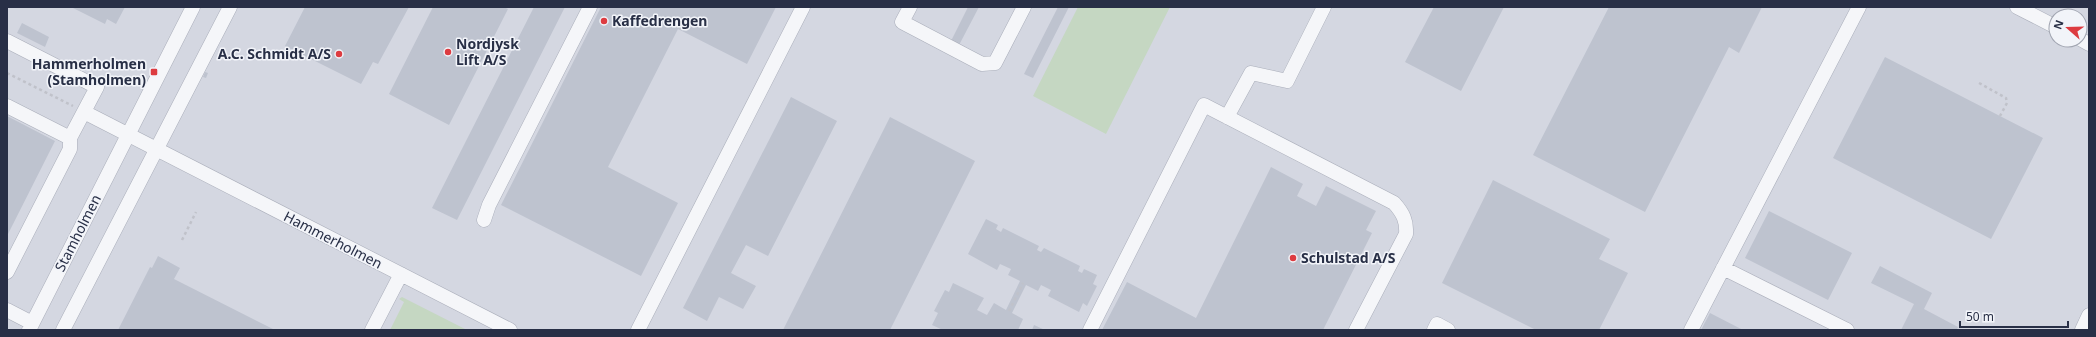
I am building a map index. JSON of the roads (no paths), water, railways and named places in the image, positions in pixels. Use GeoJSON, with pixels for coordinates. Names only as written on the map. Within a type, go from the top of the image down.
{"type":"FeatureCollection","features":[{"type":"Feature","properties":{"kind":"street","name":"Stamholmen"},"geometry":{"type":"LineString","coordinates":[[30,326],[193,7]]}},
{"type":"Feature","properties":{"kind":"street"},"geometry":{"type":"LineString","coordinates":[[63,330],[230,7]]}},
{"type":"Feature","properties":{"kind":"street"},"geometry":{"type":"LineString","coordinates":[[484,220],[489,205],[590,7]]}},
{"type":"Feature","properties":{"kind":"street"},"geometry":{"type":"LineString","coordinates":[[638,330],[803,7]]}},
{"type":"Feature","properties":{"kind":"street"},"geometry":{"type":"LineString","coordinates":[[910,7],[902,22],[982,64],[995,63],[1024,7]]}},
{"type":"Feature","properties":{"kind":"street"},"geometry":{"type":"LineString","coordinates":[[1691,330],[1859,7]]}},
{"type":"Feature","properties":{"kind":"street"},"geometry":{"type":"LineString","coordinates":[[2017,7],[2048,23]]}},
{"type":"Feature","properties":{"kind":"street"},"geometry":{"type":"LineString","coordinates":[[1227,117],[1251,73],[1287,81],[1320,8]]}},
{"type":"Feature","properties":{"kind":"street"},"geometry":{"type":"LineString","coordinates":[[7,41],[97,87],[70,138],[70,149],[7,272]]}},
{"type":"Feature","properties":{"kind":"street"},"geometry":{"type":"LineString","coordinates":[[1090,330],[1204,105],[1394,203],[1402,212],[1406,224],[1406,234],[1356,330]]}},
{"type":"Feature","properties":{"kind":"street"},"geometry":{"type":"LineString","coordinates":[[7,106],[70,138]]}},
{"type":"Feature","properties":{"kind":"street"},"geometry":{"type":"LineString","coordinates":[[84,112],[155,150]]}},
{"type":"Feature","properties":{"kind":"street","name":"Hammerholmen"},"geometry":{"type":"LineString","coordinates":[[155,150],[510,330]]}},
{"type":"Feature","properties":{"kind":"street"},"geometry":{"type":"LineString","coordinates":[[1723,268],[1847,330]]}},
{"type":"Feature","properties":{"kind":"street"},"geometry":{"type":"LineString","coordinates":[[372,330],[401,274]]}},
{"type":"Feature","properties":{"kind":"street"},"geometry":{"type":"LineString","coordinates":[[7,310],[30,326]]}},
{"type":"Feature","properties":{"kind":"street"},"geometry":{"type":"LineString","coordinates":[[2082,330],[2089,315]]}},
{"type":"Feature","properties":{"kind":"street"},"geometry":{"type":"LineString","coordinates":[[1434,330],[1437,324],[1448,330]]}},
{"type":"Feature","properties":{"kind":"place","name":"Kaffedrengen"},"geometry":{"type":"Point","coordinates":[604,21]}},
{"type":"Feature","properties":{"kind":"place","name":"Nordjysk Lift A/S"},"geometry":{"type":"Point","coordinates":[448,52]}},
{"type":"Feature","properties":{"kind":"place","name":"A.C. Schmidt A/S"},"geometry":{"type":"Point","coordinates":[339,54]}},
{"type":"Feature","properties":{"kind":"place","name":"Hammerholmen (Stamholmen)"},"geometry":{"type":"Point","coordinates":[154,72]}},
{"type":"Feature","properties":{"kind":"place","name":"Schulstad A/S"},"geometry":{"type":"Point","coordinates":[1293,258]}}]}
